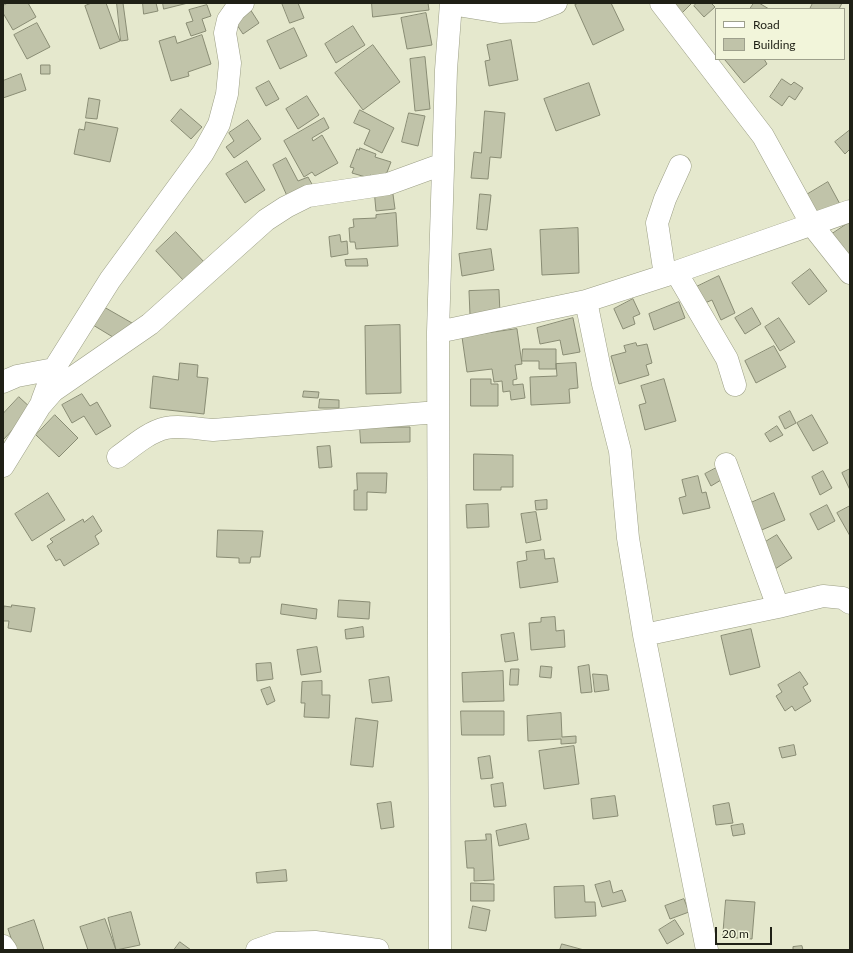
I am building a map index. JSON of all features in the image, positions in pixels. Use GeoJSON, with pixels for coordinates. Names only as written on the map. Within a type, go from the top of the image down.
{"type":"FeatureCollection","features":[{"type":"Feature","properties":{"kind":"street"},"geometry":{"type":"LineString","coordinates":[[40,406],[54,369],[110,280],[203,153],[219,124],[227,94],[230,63],[226,33],[228,20],[234,10],[243,3]]}},
{"type":"Feature","properties":{"kind":"street"},"geometry":{"type":"LineString","coordinates":[[440,950],[438,332],[446,70],[450,3],[500,12],[535,11],[556,3]]}},
{"type":"Feature","properties":{"kind":"street"},"geometry":{"type":"LineString","coordinates":[[661,3],[763,136],[812,226],[850,273]]}},
{"type":"Feature","properties":{"kind":"street"},"geometry":{"type":"LineString","coordinates":[[3,466],[40,406],[53,391],[150,324],[266,220],[286,207],[308,196],[388,184],[443,164]]}},
{"type":"Feature","properties":{"kind":"street"},"geometry":{"type":"LineString","coordinates":[[680,166],[665,199],[657,223],[671,274],[727,359],[735,385]]}},
{"type":"Feature","properties":{"kind":"street"},"geometry":{"type":"LineString","coordinates":[[438,332],[586,301],[812,226],[850,211]]}},
{"type":"Feature","properties":{"kind":"street"},"geometry":{"type":"LineString","coordinates":[[586,301],[603,384],[620,451],[628,538],[644,635],[707,950]]}},
{"type":"Feature","properties":{"kind":"street"},"geometry":{"type":"LineString","coordinates":[[3,382],[17,376],[54,369]]}},
{"type":"Feature","properties":{"kind":"street"},"geometry":{"type":"LineString","coordinates":[[118,457],[154,432],[166,428],[177,427],[213,430],[438,412]]}},
{"type":"Feature","properties":{"kind":"street"},"geometry":{"type":"LineString","coordinates":[[726,464],[778,608]]}},
{"type":"Feature","properties":{"kind":"street"},"geometry":{"type":"LineString","coordinates":[[644,635],[778,608],[823,596],[843,598],[850,602]]}},
{"type":"Feature","properties":{"kind":"street"},"geometry":{"type":"LineString","coordinates":[[257,950],[277,943],[315,942],[378,950]]}},
{"type":"Feature","properties":{"kind":"street"},"geometry":{"type":"LineString","coordinates":[[3,946],[6,950]]}},
{"type":"Feature","properties":{"kind":"building"},"geometry":{"type":"Polygon","coordinates":[[[8,3],[28,3],[36,17],[13,30],[3,13],[3,6],[8,3]]]}},
{"type":"Feature","properties":{"kind":"building"},"geometry":{"type":"Polygon","coordinates":[[[92,3],[106,3],[120,41],[100,49],[85,6],[92,3]]]}},
{"type":"Feature","properties":{"kind":"building"},"geometry":{"type":"Polygon","coordinates":[[[117,3],[123,3],[128,40],[121,41],[117,3]]]}},
{"type":"Feature","properties":{"kind":"building"},"geometry":{"type":"Polygon","coordinates":[[[143,3],[156,3],[158,11],[144,14],[143,3]]]}},
{"type":"Feature","properties":{"kind":"building"},"geometry":{"type":"Polygon","coordinates":[[[163,3],[188,3],[164,9],[163,3]]]}},
{"type":"Feature","properties":{"kind":"building"},"geometry":{"type":"Polygon","coordinates":[[[282,3],[298,3],[304,18],[290,23],[282,3]]]}},
{"type":"Feature","properties":{"kind":"building"},"geometry":{"type":"Polygon","coordinates":[[[372,3],[428,3],[429,10],[373,17],[372,3]]]}},
{"type":"Feature","properties":{"kind":"building"},"geometry":{"type":"Polygon","coordinates":[[[579,3],[611,3],[624,30],[593,45],[575,5],[579,3]]]}},
{"type":"Feature","properties":{"kind":"building"},"geometry":{"type":"Polygon","coordinates":[[[664,3],[692,3],[678,17],[664,3]]]}},
{"type":"Feature","properties":{"kind":"building"},"geometry":{"type":"Polygon","coordinates":[[[697,3],[711,3],[715,7],[704,17],[694,6],[697,3]]]}},
{"type":"Feature","properties":{"kind":"building"},"geometry":{"type":"Polygon","coordinates":[[[754,3],[759,3],[767,8],[751,8],[754,3]]]}},
{"type":"Feature","properties":{"kind":"building"},"geometry":{"type":"Polygon","coordinates":[[[813,3],[842,3],[840,8],[810,8],[813,3]]]}},
{"type":"Feature","properties":{"kind":"building"},"geometry":{"type":"Polygon","coordinates":[[[207,5],[211,16],[202,19],[206,31],[191,36],[186,23],[193,21],[189,10],[207,5]]]}},
{"type":"Feature","properties":{"kind":"building"},"geometry":{"type":"Polygon","coordinates":[[[250,9],[259,23],[243,34],[233,19],[250,9]]]}},
{"type":"Feature","properties":{"kind":"building"},"geometry":{"type":"Polygon","coordinates":[[[426,13],[432,45],[407,49],[401,18],[426,13]]]}},
{"type":"Feature","properties":{"kind":"building"},"geometry":{"type":"Polygon","coordinates":[[[37,23],[50,47],[27,59],[14,35],[37,23]]]}},
{"type":"Feature","properties":{"kind":"building"},"geometry":{"type":"Polygon","coordinates":[[[353,26],[365,45],[336,63],[325,44],[353,26]]]}},
{"type":"Feature","properties":{"kind":"building"},"geometry":{"type":"Polygon","coordinates":[[[294,28],[307,56],[280,69],[267,41],[294,28]]]}},
{"type":"Feature","properties":{"kind":"building"},"geometry":{"type":"Polygon","coordinates":[[[202,35],[211,64],[188,72],[189,76],[171,81],[159,41],[175,36],[177,43],[202,35]]]}},
{"type":"Feature","properties":{"kind":"building"},"geometry":{"type":"Polygon","coordinates":[[[511,40],[518,80],[489,86],[485,61],[490,60],[487,45],[511,40]]]}},
{"type":"Feature","properties":{"kind":"building"},"geometry":{"type":"Polygon","coordinates":[[[373,45],[400,82],[363,110],[335,73],[373,45]]]}},
{"type":"Feature","properties":{"kind":"building"},"geometry":{"type":"Polygon","coordinates":[[[425,57],[430,109],[415,111],[410,59],[425,57]]]}},
{"type":"Feature","properties":{"kind":"building"},"geometry":{"type":"Polygon","coordinates":[[[725,60],[765,60],[767,64],[744,83],[725,60]]]}},
{"type":"Feature","properties":{"kind":"building"},"geometry":{"type":"Polygon","coordinates":[[[41,65],[50,65],[50,74],[41,74],[41,65]]]}},
{"type":"Feature","properties":{"kind":"building"},"geometry":{"type":"Polygon","coordinates":[[[21,74],[26,90],[3,98],[3,81],[21,74]]]}},
{"type":"Feature","properties":{"kind":"building"},"geometry":{"type":"Polygon","coordinates":[[[782,79],[791,85],[794,82],[803,88],[795,100],[789,96],[782,106],[770,97],[782,79]]]}},
{"type":"Feature","properties":{"kind":"building"},"geometry":{"type":"Polygon","coordinates":[[[269,81],[279,99],[266,106],[256,88],[269,81]]]}},
{"type":"Feature","properties":{"kind":"building"},"geometry":{"type":"Polygon","coordinates":[[[589,83],[600,115],[556,131],[544,99],[589,83]]]}},
{"type":"Feature","properties":{"kind":"building"},"geometry":{"type":"Polygon","coordinates":[[[307,96],[319,115],[298,129],[286,109],[307,96]]]}},
{"type":"Feature","properties":{"kind":"building"},"geometry":{"type":"Polygon","coordinates":[[[89,98],[100,100],[97,119],[86,118],[89,98]]]}},
{"type":"Feature","properties":{"kind":"building"},"geometry":{"type":"Polygon","coordinates":[[[181,109],[202,127],[191,139],[171,121],[181,109]]]}},
{"type":"Feature","properties":{"kind":"building"},"geometry":{"type":"Polygon","coordinates":[[[360,110],[394,128],[382,153],[364,144],[370,130],[354,123],[360,110]]]}},
{"type":"Feature","properties":{"kind":"building"},"geometry":{"type":"Polygon","coordinates":[[[485,111],[505,113],[501,158],[490,157],[488,179],[471,178],[474,152],[481,153],[485,111]]]}},
{"type":"Feature","properties":{"kind":"building"},"geometry":{"type":"Polygon","coordinates":[[[409,113],[425,116],[418,146],[402,142],[409,113]]]}},
{"type":"Feature","properties":{"kind":"building"},"geometry":{"type":"Polygon","coordinates":[[[324,118],[329,128],[312,138],[313,141],[322,135],[338,163],[315,176],[312,172],[304,177],[284,141],[324,118]]]}},
{"type":"Feature","properties":{"kind":"building"},"geometry":{"type":"Polygon","coordinates":[[[248,120],[261,139],[234,158],[226,147],[234,141],[229,133],[248,120]]]}},
{"type":"Feature","properties":{"kind":"building"},"geometry":{"type":"Polygon","coordinates":[[[86,122],[118,128],[110,162],[74,154],[79,129],[84,130],[86,122]]]}},
{"type":"Feature","properties":{"kind":"building"},"geometry":{"type":"Polygon","coordinates":[[[850,130],[850,149],[845,154],[835,142],[850,130]]]}},
{"type":"Feature","properties":{"kind":"building"},"geometry":{"type":"Polygon","coordinates":[[[360,148],[376,154],[375,157],[391,162],[384,180],[370,175],[369,178],[352,173],[354,168],[350,167],[357,149],[359,150],[360,148]]]}},
{"type":"Feature","properties":{"kind":"building"},"geometry":{"type":"Polygon","coordinates":[[[286,158],[298,181],[308,177],[313,186],[288,198],[273,165],[286,158]]]}},
{"type":"Feature","properties":{"kind":"building"},"geometry":{"type":"Polygon","coordinates":[[[247,161],[265,190],[245,203],[226,174],[247,161]]]}},
{"type":"Feature","properties":{"kind":"building"},"geometry":{"type":"Polygon","coordinates":[[[828,182],[841,206],[816,221],[803,197],[828,182]]]}},
{"type":"Feature","properties":{"kind":"building"},"geometry":{"type":"Polygon","coordinates":[[[392,187],[395,209],[376,211],[374,189],[392,187]]]}},
{"type":"Feature","properties":{"kind":"building"},"geometry":{"type":"Polygon","coordinates":[[[480,194],[491,195],[487,230],[477,229],[480,194]]]}},
{"type":"Feature","properties":{"kind":"building"},"geometry":{"type":"Polygon","coordinates":[[[396,213],[398,246],[356,249],[355,242],[350,242],[349,228],[354,227],[353,219],[376,218],[376,215],[396,213]]]}},
{"type":"Feature","properties":{"kind":"building"},"geometry":{"type":"Polygon","coordinates":[[[850,222],[850,265],[829,236],[850,222]]]}},
{"type":"Feature","properties":{"kind":"building"},"geometry":{"type":"Polygon","coordinates":[[[578,228],[579,273],[542,275],[540,230],[578,228]]]}},
{"type":"Feature","properties":{"kind":"building"},"geometry":{"type":"Polygon","coordinates":[[[176,232],[205,263],[184,281],[156,251],[176,232]]]}},
{"type":"Feature","properties":{"kind":"building"},"geometry":{"type":"Polygon","coordinates":[[[340,235],[341,242],[347,241],[348,254],[331,257],[329,237],[340,235]]]}},
{"type":"Feature","properties":{"kind":"building"},"geometry":{"type":"Polygon","coordinates":[[[491,249],[494,270],[462,276],[459,254],[491,249]]]}},
{"type":"Feature","properties":{"kind":"building"},"geometry":{"type":"Polygon","coordinates":[[[367,259],[368,266],[346,266],[345,260],[367,259]]]}},
{"type":"Feature","properties":{"kind":"building"},"geometry":{"type":"Polygon","coordinates":[[[810,269],[827,291],[809,305],[792,283],[810,269]]]}},
{"type":"Feature","properties":{"kind":"building"},"geometry":{"type":"Polygon","coordinates":[[[719,276],[735,313],[721,320],[712,300],[698,306],[690,290],[719,276]]]}},
{"type":"Feature","properties":{"kind":"building"},"geometry":{"type":"Polygon","coordinates":[[[499,290],[500,314],[470,315],[469,291],[499,290]]]}},
{"type":"Feature","properties":{"kind":"building"},"geometry":{"type":"Polygon","coordinates":[[[633,299],[640,314],[633,317],[635,324],[623,329],[614,309],[633,299]]]}},
{"type":"Feature","properties":{"kind":"building"},"geometry":{"type":"Polygon","coordinates":[[[679,302],[685,318],[654,330],[649,314],[679,302]]]}},
{"type":"Feature","properties":{"kind":"building"},"geometry":{"type":"Polygon","coordinates":[[[104,307],[132,323],[121,342],[93,325],[104,307]]]}},
{"type":"Feature","properties":{"kind":"building"},"geometry":{"type":"Polygon","coordinates":[[[752,308],[761,324],[745,334],[735,318],[752,308]]]}},
{"type":"Feature","properties":{"kind":"building"},"geometry":{"type":"Polygon","coordinates":[[[573,318],[580,352],[563,355],[560,340],[540,344],[537,328],[573,318]]]}},
{"type":"Feature","properties":{"kind":"building"},"geometry":{"type":"Polygon","coordinates":[[[779,318],[795,342],[780,351],[765,327],[779,318]]]}},
{"type":"Feature","properties":{"kind":"building"},"geometry":{"type":"Polygon","coordinates":[[[400,325],[401,393],[366,394],[365,326],[400,325]]]}},
{"type":"Feature","properties":{"kind":"building"},"geometry":{"type":"Polygon","coordinates":[[[517,329],[522,364],[515,365],[517,379],[513,380],[513,385],[523,384],[525,398],[511,400],[510,391],[503,392],[502,381],[494,382],[492,369],[467,372],[462,337],[517,329]]]}},
{"type":"Feature","properties":{"kind":"building"},"geometry":{"type":"Polygon","coordinates":[[[636,343],[637,346],[647,344],[652,363],[646,365],[649,375],[619,384],[611,356],[626,352],[624,346],[636,343]]]}},
{"type":"Feature","properties":{"kind":"building"},"geometry":{"type":"Polygon","coordinates":[[[774,346],[786,367],[756,383],[745,361],[774,346]]]}},
{"type":"Feature","properties":{"kind":"building"},"geometry":{"type":"Polygon","coordinates":[[[523,349],[556,349],[556,369],[539,369],[539,361],[522,361],[523,349]]]}},
{"type":"Feature","properties":{"kind":"building"},"geometry":{"type":"Polygon","coordinates":[[[180,363],[198,365],[197,377],[208,378],[204,414],[150,408],[153,376],[178,380],[180,363]]]}},
{"type":"Feature","properties":{"kind":"building"},"geometry":{"type":"Polygon","coordinates":[[[576,363],[578,388],[569,389],[570,403],[531,405],[530,377],[557,376],[556,364],[576,363]]]}},
{"type":"Feature","properties":{"kind":"building"},"geometry":{"type":"Polygon","coordinates":[[[471,379],[491,379],[491,384],[498,384],[498,406],[471,406],[471,379]]]}},
{"type":"Feature","properties":{"kind":"building"},"geometry":{"type":"Polygon","coordinates":[[[664,379],[676,421],[645,430],[639,405],[646,403],[641,386],[664,379]]]}},
{"type":"Feature","properties":{"kind":"building"},"geometry":{"type":"Polygon","coordinates":[[[304,391],[319,392],[318,398],[303,397],[304,391]]]}},
{"type":"Feature","properties":{"kind":"building"},"geometry":{"type":"Polygon","coordinates":[[[82,394],[90,406],[97,402],[111,426],[96,435],[84,416],[72,423],[62,405],[82,394]]]}},
{"type":"Feature","properties":{"kind":"building"},"geometry":{"type":"Polygon","coordinates":[[[19,397],[32,409],[3,440],[3,414],[19,397]]]}},
{"type":"Feature","properties":{"kind":"building"},"geometry":{"type":"Polygon","coordinates":[[[320,399],[339,400],[339,408],[319,408],[320,399]]]}},
{"type":"Feature","properties":{"kind":"building"},"geometry":{"type":"Polygon","coordinates":[[[790,411],[796,423],[785,429],[779,417],[790,411]]]}},
{"type":"Feature","properties":{"kind":"building"},"geometry":{"type":"Polygon","coordinates":[[[55,415],[78,438],[59,457],[36,435],[55,415]]]}},
{"type":"Feature","properties":{"kind":"building"},"geometry":{"type":"Polygon","coordinates":[[[812,415],[828,443],[813,451],[797,423],[812,415]]]}},
{"type":"Feature","properties":{"kind":"building"},"geometry":{"type":"Polygon","coordinates":[[[777,426],[783,435],[770,442],[765,434],[777,426]]]}},
{"type":"Feature","properties":{"kind":"building"},"geometry":{"type":"Polygon","coordinates":[[[360,427],[410,427],[410,442],[361,443],[360,427]]]}},
{"type":"Feature","properties":{"kind":"building"},"geometry":{"type":"Polygon","coordinates":[[[330,446],[332,467],[319,468],[317,447],[330,446]]]}},
{"type":"Feature","properties":{"kind":"building"},"geometry":{"type":"Polygon","coordinates":[[[474,454],[513,455],[513,487],[501,487],[501,490],[474,490],[474,454]]]}},
{"type":"Feature","properties":{"kind":"building"},"geometry":{"type":"Polygon","coordinates":[[[720,466],[726,477],[711,486],[705,474],[720,466]]]}},
{"type":"Feature","properties":{"kind":"building"},"geometry":{"type":"Polygon","coordinates":[[[850,469],[850,490],[842,473],[850,469]]]}},
{"type":"Feature","properties":{"kind":"building"},"geometry":{"type":"Polygon","coordinates":[[[823,471],[832,488],[820,495],[812,477],[823,471]]]}},
{"type":"Feature","properties":{"kind":"building"},"geometry":{"type":"Polygon","coordinates":[[[357,473],[387,473],[386,493],[367,492],[367,510],[354,510],[354,490],[357,490],[357,473]]]}},
{"type":"Feature","properties":{"kind":"building"},"geometry":{"type":"Polygon","coordinates":[[[698,476],[702,493],[706,492],[710,508],[683,514],[679,498],[686,496],[682,480],[698,476]]]}},
{"type":"Feature","properties":{"kind":"building"},"geometry":{"type":"Polygon","coordinates":[[[48,493],[65,520],[32,541],[15,514],[48,493]]]}},
{"type":"Feature","properties":{"kind":"building"},"geometry":{"type":"Polygon","coordinates":[[[774,493],[785,520],[757,532],[746,505],[774,493]]]}},
{"type":"Feature","properties":{"kind":"building"},"geometry":{"type":"Polygon","coordinates":[[[547,500],[547,509],[536,510],[535,501],[547,500]]]}},
{"type":"Feature","properties":{"kind":"building"},"geometry":{"type":"Polygon","coordinates":[[[488,504],[489,527],[467,528],[466,505],[488,504]]]}},
{"type":"Feature","properties":{"kind":"building"},"geometry":{"type":"Polygon","coordinates":[[[827,505],[835,521],[818,530],[810,514],[827,505]]]}},
{"type":"Feature","properties":{"kind":"building"},"geometry":{"type":"Polygon","coordinates":[[[850,506],[850,536],[837,513],[850,506]]]}},
{"type":"Feature","properties":{"kind":"building"},"geometry":{"type":"Polygon","coordinates":[[[536,512],[541,540],[526,543],[521,514],[536,512]]]}},
{"type":"Feature","properties":{"kind":"building"},"geometry":{"type":"Polygon","coordinates":[[[93,516],[102,531],[95,536],[99,544],[64,566],[60,559],[56,561],[47,546],[53,542],[50,539],[83,519],[84,522],[93,516]]]}},
{"type":"Feature","properties":{"kind":"building"},"geometry":{"type":"Polygon","coordinates":[[[218,530],[263,531],[260,557],[251,557],[250,563],[239,563],[239,558],[217,557],[218,530]]]}},
{"type":"Feature","properties":{"kind":"building"},"geometry":{"type":"Polygon","coordinates":[[[777,535],[792,558],[772,571],[757,547],[777,535]]]}},
{"type":"Feature","properties":{"kind":"building"},"geometry":{"type":"Polygon","coordinates":[[[544,550],[545,559],[554,558],[558,582],[520,588],[517,562],[527,560],[526,552],[544,550]]]}},
{"type":"Feature","properties":{"kind":"building"},"geometry":{"type":"Polygon","coordinates":[[[339,600],[370,602],[369,619],[338,617],[339,600]]]}},
{"type":"Feature","properties":{"kind":"building"},"geometry":{"type":"Polygon","coordinates":[[[282,604],[317,609],[316,619],[281,614],[282,604]]]}},
{"type":"Feature","properties":{"kind":"building"},"geometry":{"type":"Polygon","coordinates":[[[12,605],[35,608],[31,632],[8,628],[9,621],[3,621],[4,606],[11,607],[12,605]]]}},
{"type":"Feature","properties":{"kind":"building"},"geometry":{"type":"Polygon","coordinates":[[[555,617],[556,631],[564,630],[565,647],[531,650],[529,623],[541,622],[541,618],[555,617]]]}},
{"type":"Feature","properties":{"kind":"building"},"geometry":{"type":"Polygon","coordinates":[[[363,627],[364,637],[346,639],[345,630],[363,627]]]}},
{"type":"Feature","properties":{"kind":"building"},"geometry":{"type":"Polygon","coordinates":[[[751,629],[760,667],[730,675],[721,636],[751,629]]]}},
{"type":"Feature","properties":{"kind":"building"},"geometry":{"type":"Polygon","coordinates":[[[514,633],[518,660],[505,662],[501,635],[514,633]]]}},
{"type":"Feature","properties":{"kind":"building"},"geometry":{"type":"Polygon","coordinates":[[[317,647],[321,672],[301,675],[297,650],[317,647]]]}},
{"type":"Feature","properties":{"kind":"building"},"geometry":{"type":"Polygon","coordinates":[[[271,663],[273,679],[257,681],[256,664],[271,663]]]}},
{"type":"Feature","properties":{"kind":"building"},"geometry":{"type":"Polygon","coordinates":[[[589,665],[592,692],[581,693],[578,667],[589,665]]]}},
{"type":"Feature","properties":{"kind":"building"},"geometry":{"type":"Polygon","coordinates":[[[541,666],[552,667],[551,678],[540,677],[541,666]]]}},
{"type":"Feature","properties":{"kind":"building"},"geometry":{"type":"Polygon","coordinates":[[[511,669],[519,669],[518,685],[510,685],[511,669]]]}},
{"type":"Feature","properties":{"kind":"building"},"geometry":{"type":"Polygon","coordinates":[[[503,671],[504,701],[463,702],[462,673],[503,671]]]}},
{"type":"Feature","properties":{"kind":"building"},"geometry":{"type":"Polygon","coordinates":[[[800,672],[808,684],[803,687],[811,701],[795,711],[792,706],[785,711],[776,696],[782,692],[778,685],[800,672]]]}},
{"type":"Feature","properties":{"kind":"building"},"geometry":{"type":"Polygon","coordinates":[[[593,674],[607,675],[609,690],[595,692],[593,674]]]}},
{"type":"Feature","properties":{"kind":"building"},"geometry":{"type":"Polygon","coordinates":[[[389,677],[392,701],[372,703],[369,680],[389,677]]]}},
{"type":"Feature","properties":{"kind":"building"},"geometry":{"type":"Polygon","coordinates":[[[322,681],[322,695],[330,695],[329,718],[304,717],[305,703],[301,703],[302,682],[322,681]]]}},
{"type":"Feature","properties":{"kind":"building"},"geometry":{"type":"Polygon","coordinates":[[[270,687],[275,701],[267,705],[261,690],[270,687]]]}},
{"type":"Feature","properties":{"kind":"building"},"geometry":{"type":"Polygon","coordinates":[[[461,711],[504,711],[504,735],[462,735],[461,711]]]}},
{"type":"Feature","properties":{"kind":"building"},"geometry":{"type":"Polygon","coordinates":[[[561,713],[562,737],[576,736],[576,743],[561,744],[561,739],[528,741],[527,716],[561,713]]]}},
{"type":"Feature","properties":{"kind":"building"},"geometry":{"type":"Polygon","coordinates":[[[356,718],[378,721],[373,767],[351,765],[356,718]]]}},
{"type":"Feature","properties":{"kind":"building"},"geometry":{"type":"Polygon","coordinates":[[[794,745],[796,755],[782,758],[779,748],[794,745]]]}},
{"type":"Feature","properties":{"kind":"building"},"geometry":{"type":"Polygon","coordinates":[[[574,746],[579,784],[544,789],[539,751],[574,746]]]}},
{"type":"Feature","properties":{"kind":"building"},"geometry":{"type":"Polygon","coordinates":[[[490,756],[493,778],[481,779],[478,758],[490,756]]]}},
{"type":"Feature","properties":{"kind":"building"},"geometry":{"type":"Polygon","coordinates":[[[503,783],[506,806],[494,807],[491,785],[503,783]]]}},
{"type":"Feature","properties":{"kind":"building"},"geometry":{"type":"Polygon","coordinates":[[[615,796],[618,816],[593,819],[591,799],[615,796]]]}},
{"type":"Feature","properties":{"kind":"building"},"geometry":{"type":"Polygon","coordinates":[[[391,802],[394,827],[381,829],[377,804],[391,802]]]}},
{"type":"Feature","properties":{"kind":"building"},"geometry":{"type":"Polygon","coordinates":[[[729,803],[733,823],[716,825],[713,806],[729,803]]]}},
{"type":"Feature","properties":{"kind":"building"},"geometry":{"type":"Polygon","coordinates":[[[526,824],[529,839],[499,846],[496,831],[526,824]]]}},
{"type":"Feature","properties":{"kind":"building"},"geometry":{"type":"Polygon","coordinates":[[[743,824],[745,834],[733,836],[731,826],[743,824]]]}},
{"type":"Feature","properties":{"kind":"building"},"geometry":{"type":"Polygon","coordinates":[[[486,834],[491,834],[494,880],[474,881],[474,868],[467,868],[465,841],[486,840],[486,834]]]}},
{"type":"Feature","properties":{"kind":"building"},"geometry":{"type":"Polygon","coordinates":[[[286,870],[287,881],[257,883],[256,873],[286,870]]]}},
{"type":"Feature","properties":{"kind":"building"},"geometry":{"type":"Polygon","coordinates":[[[610,881],[613,893],[622,890],[626,901],[602,907],[595,885],[610,881]]]}},
{"type":"Feature","properties":{"kind":"building"},"geometry":{"type":"Polygon","coordinates":[[[471,883],[494,884],[494,901],[471,901],[471,883]]]}},
{"type":"Feature","properties":{"kind":"building"},"geometry":{"type":"Polygon","coordinates":[[[584,886],[585,902],[595,902],[596,916],[555,918],[554,887],[584,886]]]}},
{"type":"Feature","properties":{"kind":"building"},"geometry":{"type":"Polygon","coordinates":[[[684,899],[689,912],[670,919],[665,906],[684,899]]]}},
{"type":"Feature","properties":{"kind":"building"},"geometry":{"type":"Polygon","coordinates":[[[726,900],[755,902],[752,939],[723,937],[726,900]]]}},
{"type":"Feature","properties":{"kind":"building"},"geometry":{"type":"Polygon","coordinates":[[[473,906],[490,910],[486,931],[469,928],[473,906]]]}},
{"type":"Feature","properties":{"kind":"building"},"geometry":{"type":"Polygon","coordinates":[[[131,912],[140,945],[116,950],[108,918],[131,912]]]}},
{"type":"Feature","properties":{"kind":"building"},"geometry":{"type":"Polygon","coordinates":[[[105,919],[116,950],[88,950],[80,927],[105,919]]]}},
{"type":"Feature","properties":{"kind":"building"},"geometry":{"type":"Polygon","coordinates":[[[34,920],[44,950],[15,950],[8,929],[34,920]]]}},
{"type":"Feature","properties":{"kind":"building"},"geometry":{"type":"Polygon","coordinates":[[[675,920],[684,934],[667,944],[659,930],[675,920]]]}},
{"type":"Feature","properties":{"kind":"building"},"geometry":{"type":"Polygon","coordinates":[[[180,942],[191,950],[174,950],[180,942]]]}},
{"type":"Feature","properties":{"kind":"building"},"geometry":{"type":"Polygon","coordinates":[[[562,944],[584,950],[560,950],[562,944]]]}},
{"type":"Feature","properties":{"kind":"building"},"geometry":{"type":"Polygon","coordinates":[[[802,946],[803,950],[793,950],[793,947],[802,946]]]}}]}
